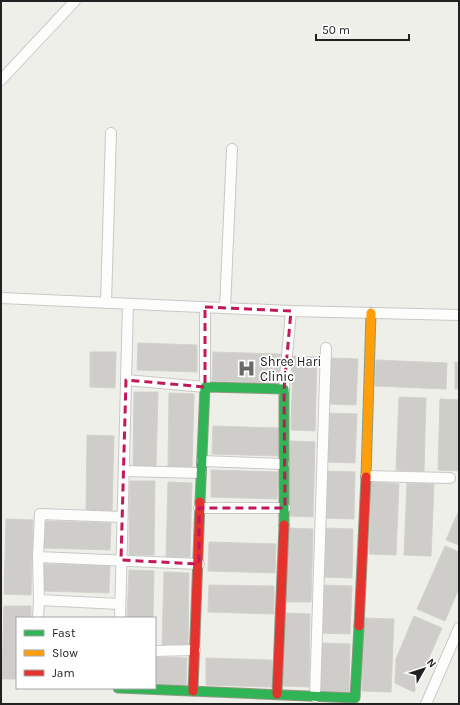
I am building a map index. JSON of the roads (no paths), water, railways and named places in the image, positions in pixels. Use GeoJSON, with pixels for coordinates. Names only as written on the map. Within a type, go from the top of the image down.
{"type":"FeatureCollection","features":[{"type":"Feature","properties":{"kind":"street"},"geometry":{"type":"LineString","coordinates":[[1,80],[75,1]]}},
{"type":"Feature","properties":{"kind":"street"},"geometry":{"type":"LineString","coordinates":[[106,303],[111,133]]}},
{"type":"Feature","properties":{"kind":"street"},"geometry":{"type":"LineString","coordinates":[[225,308],[232,149]]}},
{"type":"Feature","properties":{"kind":"street"},"geometry":{"type":"LineString","coordinates":[[1,298],[291,311],[459,315]]}},
{"type":"Feature","properties":{"kind":"street"},"geometry":{"type":"LineString","coordinates":[[120,617],[128,304]]}},
{"type":"Feature","properties":{"kind":"street"},"geometry":{"type":"LineString","coordinates":[[193,691],[205,387],[205,306]]}},
{"type":"Feature","properties":{"kind":"street"},"geometry":{"type":"LineString","coordinates":[[277,694],[285,508],[284,388],[291,311]]}},
{"type":"Feature","properties":{"kind":"street"},"geometry":{"type":"LineString","coordinates":[[118,689],[355,698],[366,476],[371,313]]}},
{"type":"Feature","properties":{"kind":"street"},"geometry":{"type":"LineString","coordinates":[[315,697],[326,348]]}},
{"type":"Feature","properties":{"kind":"street"},"geometry":{"type":"LineString","coordinates":[[126,380],[205,387],[284,388]]}},
{"type":"Feature","properties":{"kind":"street"},"geometry":{"type":"LineString","coordinates":[[202,461],[284,464]]}},
{"type":"Feature","properties":{"kind":"street"},"geometry":{"type":"LineString","coordinates":[[124,471],[201,473]]}},
{"type":"Feature","properties":{"kind":"street"},"geometry":{"type":"LineString","coordinates":[[366,476],[450,478]]}},
{"type":"Feature","properties":{"kind":"street"},"geometry":{"type":"LineString","coordinates":[[200,508],[285,508]]}},
{"type":"Feature","properties":{"kind":"street"},"geometry":{"type":"LineString","coordinates":[[38,617],[40,514],[122,517]]}},
{"type":"Feature","properties":{"kind":"street"},"geometry":{"type":"LineString","coordinates":[[38,557],[199,564]]}},
{"type":"Feature","properties":{"kind":"street"},"geometry":{"type":"LineString","coordinates":[[38,600],[120,604]]}},
{"type":"Feature","properties":{"kind":"street"},"geometry":{"type":"LineString","coordinates":[[426,704],[459,628]]}},
{"type":"Feature","properties":{"kind":"street"},"geometry":{"type":"LineString","coordinates":[[156,651],[195,650]]}},
{"type":"Feature","properties":{"kind":"place","name":"Shree Hari Clinic"},"geometry":{"type":"Point","coordinates":[247,368]}}]}
